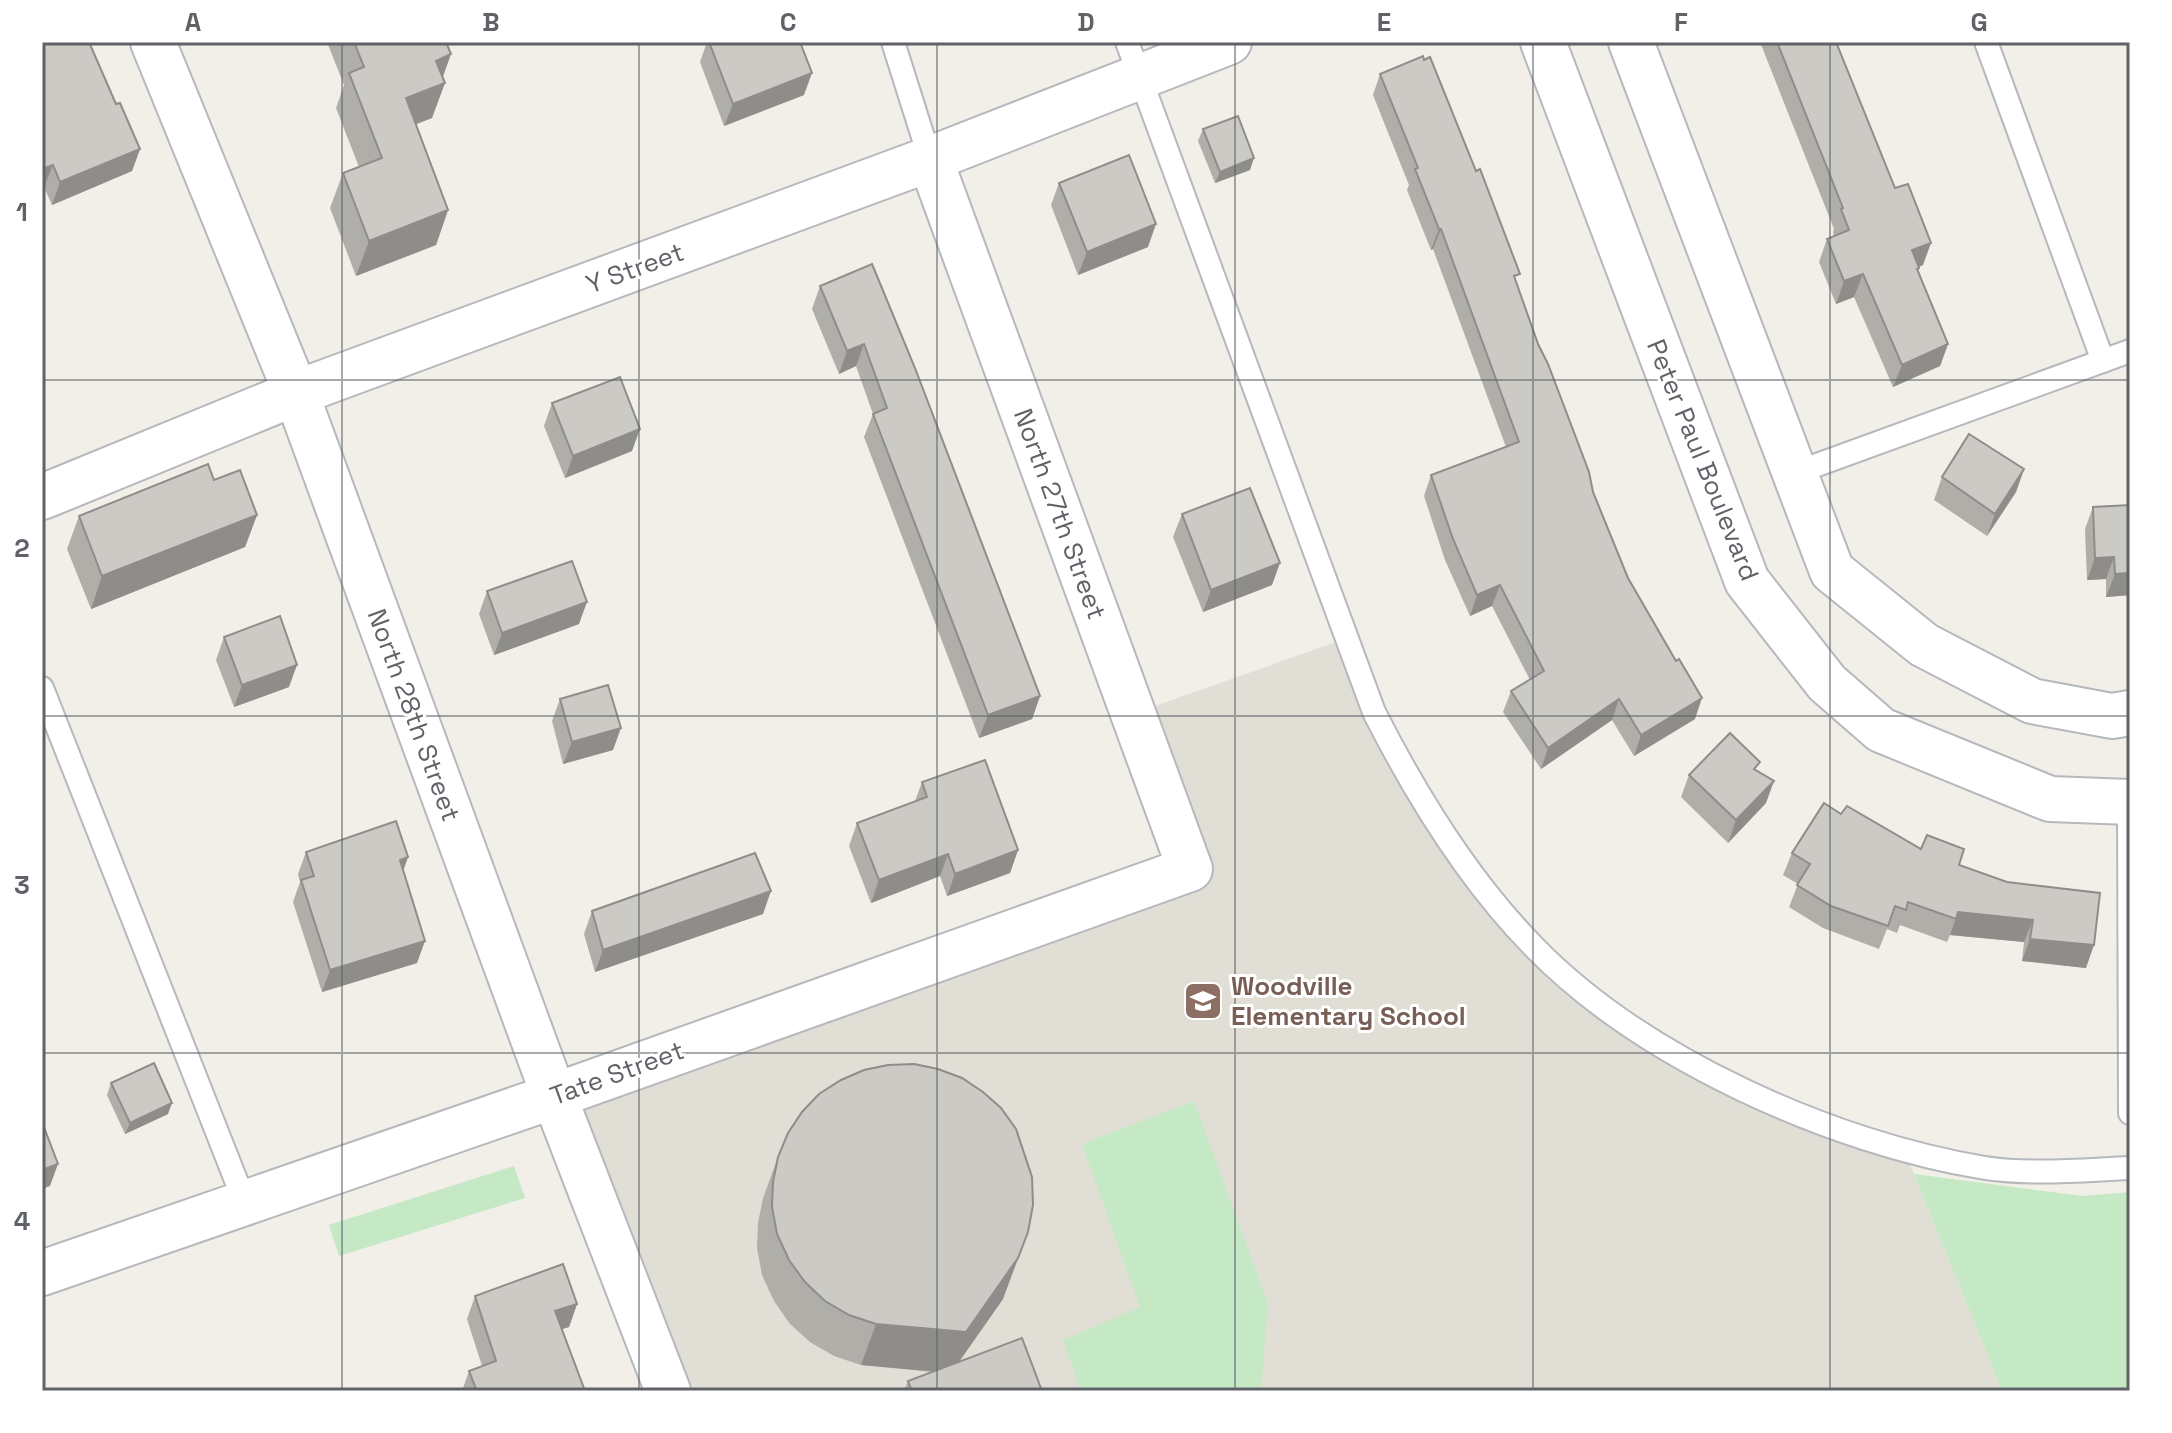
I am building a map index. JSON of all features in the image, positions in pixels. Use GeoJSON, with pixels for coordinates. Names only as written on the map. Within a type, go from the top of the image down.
{"type":"FeatureCollection","features":[{"type":"Feature","properties":{"kind":"street","name":"North 28th Street"},"geometry":{"type":"LineString","coordinates":[[153,42],[296,393],[554,1096],[668,1391]]}},
{"type":"Feature","properties":{"kind":"street","name":"Y Street"},"geometry":{"type":"LineString","coordinates":[[42,497],[296,393],[930,159],[1133,59],[1229,42]]}},
{"type":"Feature","properties":{"kind":"street","name":"Peter Paul Boulevard"},"geometry":{"type":"LineString","coordinates":[[1543,42],[1747,581],[1827,683],[1881,730],[2050,799],[2129,802]]}},
{"type":"Feature","properties":{"kind":"street"},"geometry":{"type":"LineString","coordinates":[[1631,42],[1832,571],[1924,645],[2032,701],[2112,716],[2130,713]]}},
{"type":"Feature","properties":{"kind":"street","name":"North 27th Street"},"geometry":{"type":"LineString","coordinates":[[930,159],[1190,869]]}},
{"type":"Feature","properties":{"kind":"street","name":"Tate Street"},"geometry":{"type":"LineString","coordinates":[[42,1273],[554,1096],[1190,869]]}},
{"type":"Feature","properties":{"kind":"lane"},"geometry":{"type":"LineString","coordinates":[[893,42],[930,159]]}},
{"type":"Feature","properties":{"kind":"lane"},"geometry":{"type":"LineString","coordinates":[[1986,42],[2103,361]]}},
{"type":"Feature","properties":{"kind":"lane"},"geometry":{"type":"LineString","coordinates":[[1133,59],[1374,712],[1423,801],[1499,907],[1533,946],[1593,999],[1682,1057],[1762,1097],[1829,1125],[1985,1168],[2026,1172],[2130,1168]]}},
{"type":"Feature","properties":{"kind":"lane"},"geometry":{"type":"LineString","coordinates":[[1795,473],[2130,351]]}},
{"type":"Feature","properties":{"kind":"lane"},"geometry":{"type":"LineString","coordinates":[[42,688],[245,1203]]}},
{"type":"Feature","properties":{"kind":"lane"},"geometry":{"type":"LineString","coordinates":[[2129,802],[2130,1113]]}},
{"type":"Feature","properties":{"kind":"shaded area","name":"Woodville Elementary School"},"geometry":{"type":"Polygon","coordinates":[[[1339,641],[1459,849],[1566,974],[1695,1064],[1903,1147],[2002,1391],[672,1391],[558,1090],[1189,865],[1132,714],[1339,641]]]}},
{"type":"Feature","properties":{"kind":"green space"},"geometry":{"type":"Polygon","coordinates":[[[1194,1101],[1268,1304],[1261,1391],[1081,1391],[1063,1340],[1140,1307],[1082,1144],[1194,1101]]]}},
{"type":"Feature","properties":{"kind":"green space"},"geometry":{"type":"Polygon","coordinates":[[[514,1166],[525,1198],[339,1256],[329,1225],[514,1166]]]}},
{"type":"Feature","properties":{"kind":"green space"},"geometry":{"type":"Polygon","coordinates":[[[1914,1174],[2082,1196],[2130,1192],[2130,1391],[2002,1391],[1914,1174]]]}},
{"type":"Feature","properties":{"kind":"building"},"geometry":{"type":"Polygon","coordinates":[[[42,42],[89,42],[140,149],[60,182],[53,165],[42,169],[42,42]]]}},
{"type":"Feature","properties":{"kind":"building"},"geometry":{"type":"Polygon","coordinates":[[[354,42],[446,42],[451,54],[436,61],[445,83],[406,98],[448,210],[369,241],[343,173],[382,158],[349,73],[364,67],[354,42]]]}},
{"type":"Feature","properties":{"kind":"building"},"geometry":{"type":"Polygon","coordinates":[[[709,42],[800,42],[812,73],[733,104],[709,42]]]}},
{"type":"Feature","properties":{"kind":"building"},"geometry":{"type":"Polygon","coordinates":[[[1777,42],[1836,42],[1895,188],[1908,184],[1931,243],[1912,250],[1948,344],[1902,365],[1863,274],[1844,281],[1827,239],[1849,230],[1843,208],[1777,42]]]}},
{"type":"Feature","properties":{"kind":"building"},"geometry":{"type":"Polygon","coordinates":[[[1423,56],[1424,60],[1430,57],[1476,171],[1480,169],[1520,274],[1514,276],[1538,344],[1628,578],[1676,661],[1679,659],[1702,698],[1641,735],[1619,699],[1548,748],[1511,691],[1544,671],[1500,585],[1477,595],[1431,475],[1519,442],[1380,74],[1423,56]]]}},
{"type":"Feature","properties":{"kind":"building"},"geometry":{"type":"Polygon","coordinates":[[[1238,116],[1254,158],[1220,172],[1203,129],[1238,116]]]}},
{"type":"Feature","properties":{"kind":"building"},"geometry":{"type":"Polygon","coordinates":[[[1129,155],[1156,224],[1087,252],[1059,183],[1129,155]]]}},
{"type":"Feature","properties":{"kind":"building"},"geometry":{"type":"Polygon","coordinates":[[[872,264],[1040,696],[988,715],[873,414],[887,408],[864,344],[847,351],[820,286],[872,264]]]}},
{"type":"Feature","properties":{"kind":"building"},"geometry":{"type":"Polygon","coordinates":[[[620,377],[640,429],[573,456],[552,403],[620,377]]]}},
{"type":"Feature","properties":{"kind":"building"},"geometry":{"type":"Polygon","coordinates":[[[1969,434],[2024,469],[1995,514],[1942,477],[1969,434]]]}},
{"type":"Feature","properties":{"kind":"building"},"geometry":{"type":"Polygon","coordinates":[[[208,464],[214,480],[240,470],[257,515],[102,576],[79,516],[208,464]]]}},
{"type":"Feature","properties":{"kind":"building"},"geometry":{"type":"Polygon","coordinates":[[[1250,488],[1280,563],[1211,590],[1182,514],[1250,488]]]}},
{"type":"Feature","properties":{"kind":"building"},"geometry":{"type":"Polygon","coordinates":[[[2130,505],[2130,573],[2115,574],[2114,557],[2095,558],[2093,507],[2130,505]]]}},
{"type":"Feature","properties":{"kind":"building"},"geometry":{"type":"Polygon","coordinates":[[[572,561],[587,602],[502,633],[487,591],[572,561]]]}},
{"type":"Feature","properties":{"kind":"building"},"geometry":{"type":"Polygon","coordinates":[[[280,616],[297,665],[242,685],[224,637],[280,616]]]}},
{"type":"Feature","properties":{"kind":"building"},"geometry":{"type":"Polygon","coordinates":[[[608,685],[621,728],[572,742],[560,699],[608,685]]]}},
{"type":"Feature","properties":{"kind":"building"},"geometry":{"type":"Polygon","coordinates":[[[1730,733],[1760,762],[1754,769],[1774,781],[1736,820],[1689,775],[1730,733]]]}},
{"type":"Feature","properties":{"kind":"building"},"geometry":{"type":"Polygon","coordinates":[[[985,760],[1018,850],[955,874],[948,854],[879,880],[857,823],[927,797],[922,782],[985,760]]]}},
{"type":"Feature","properties":{"kind":"building"},"geometry":{"type":"Polygon","coordinates":[[[1824,803],[1841,814],[1847,806],[1921,849],[1927,835],[1964,849],[1959,865],[2007,882],[2100,893],[2094,945],[2030,939],[2033,920],[1958,912],[1956,919],[1908,902],[1906,910],[1895,906],[1888,926],[1831,906],[1797,885],[1810,864],[1792,853],[1824,803]]]}},
{"type":"Feature","properties":{"kind":"building"},"geometry":{"type":"Polygon","coordinates":[[[396,821],[408,857],[400,860],[425,941],[330,970],[301,880],[314,876],[306,852],[396,821]]]}},
{"type":"Feature","properties":{"kind":"building"},"geometry":{"type":"Polygon","coordinates":[[[755,853],[771,891],[603,950],[592,911],[755,853]]]}},
{"type":"Feature","properties":{"kind":"building"},"geometry":{"type":"Polygon","coordinates":[[[154,1063],[172,1103],[130,1123],[111,1083],[154,1063]]]}},
{"type":"Feature","properties":{"kind":"building"},"geometry":{"type":"Polygon","coordinates":[[[914,1064],[962,1078],[1001,1108],[1016,1129],[1032,1177],[1033,1205],[1028,1232],[1018,1258],[966,1332],[876,1324],[849,1315],[825,1301],[805,1282],[789,1260],[777,1234],[772,1207],[778,1157],[788,1133],[802,1112],[819,1094],[864,1070],[914,1064]]]}},
{"type":"Feature","properties":{"kind":"building"},"geometry":{"type":"Polygon","coordinates":[[[42,1122],[58,1164],[42,1170],[42,1122]]]}},
{"type":"Feature","properties":{"kind":"building"},"geometry":{"type":"Polygon","coordinates":[[[563,1264],[577,1304],[555,1311],[585,1391],[477,1391],[469,1371],[496,1361],[475,1296],[563,1264]]]}},
{"type":"Feature","properties":{"kind":"building"},"geometry":{"type":"Polygon","coordinates":[[[1022,1338],[1042,1391],[912,1391],[908,1381],[1022,1338]]]}},
{"type":"Feature","properties":{"kind":"place","name":"Woodville Elementary School"},"geometry":{"type":"Point","coordinates":[1203,1001]}}]}
